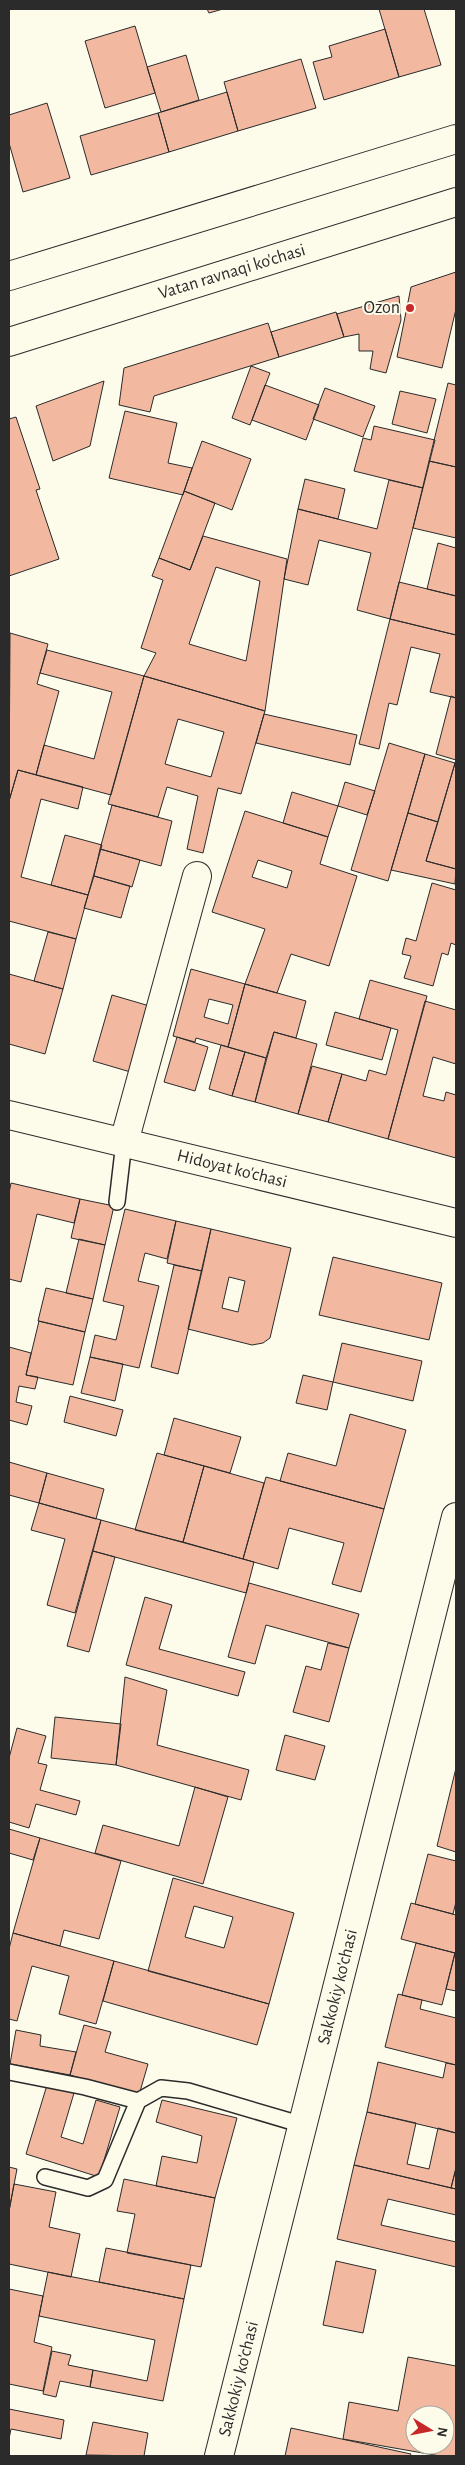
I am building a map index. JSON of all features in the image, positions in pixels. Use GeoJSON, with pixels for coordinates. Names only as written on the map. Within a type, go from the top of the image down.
{"type":"FeatureCollection","features":[{"type":"Feature","properties":{"kind":"street"},"geometry":{"type":"LineString","coordinates":[[9,276],[456,139]]}},
{"type":"Feature","properties":{"kind":"street","name":"Vatan ravnaqi ko'chasi"},"geometry":{"type":"LineString","coordinates":[[9,342],[456,202]]}},
{"type":"Feature","properties":{"kind":"street"},"geometry":{"type":"LineString","coordinates":[[124,1142],[197,876]]}},
{"type":"Feature","properties":{"kind":"street","name":"Hidoyat ko'chasi"},"geometry":{"type":"LineString","coordinates":[[9,1115],[456,1222]]}},
{"type":"Feature","properties":{"kind":"street","name":"Sakkokiy ko'chasi"},"geometry":{"type":"LineString","coordinates":[[219,2456],[456,1517]]}},
{"type":"Feature","properties":{"kind":"lane"},"geometry":{"type":"LineString","coordinates":[[117,1202],[124,1142]]}},
{"type":"Feature","properties":{"kind":"lane"},"geometry":{"type":"LineString","coordinates":[[9,2072],[86,2087],[138,2101]]}},
{"type":"Feature","properties":{"kind":"lane"},"geometry":{"type":"LineString","coordinates":[[45,2177],[88,2188],[105,2180],[138,2101],[161,2088],[188,2091],[303,2125]]}},
{"type":"Feature","properties":{"kind":"building"},"geometry":{"type":"Polygon","coordinates":[[[207,9],[223,9],[209,13],[207,9]]]}},
{"type":"Feature","properties":{"kind":"building"},"geometry":{"type":"Polygon","coordinates":[[[379,9],[424,9],[441,65],[399,77],[379,9]]]}},
{"type":"Feature","properties":{"kind":"building"},"geometry":{"type":"Polygon","coordinates":[[[135,26],[155,93],[105,108],[85,41],[135,26]]]}},
{"type":"Feature","properties":{"kind":"building"},"geometry":{"type":"Polygon","coordinates":[[[385,29],[399,77],[324,100],[313,62],[332,57],[329,46],[385,29]]]}},
{"type":"Feature","properties":{"kind":"building"},"geometry":{"type":"Polygon","coordinates":[[[186,55],[199,100],[161,112],[147,67],[186,55]]]}},
{"type":"Feature","properties":{"kind":"building"},"geometry":{"type":"Polygon","coordinates":[[[301,59],[316,108],[238,131],[224,82],[301,59]]]}},
{"type":"Feature","properties":{"kind":"building"},"geometry":{"type":"Polygon","coordinates":[[[227,92],[238,131],[169,152],[158,113],[227,92]]]}},
{"type":"Feature","properties":{"kind":"building"},"geometry":{"type":"Polygon","coordinates":[[[47,103],[70,178],[23,192],[9,143],[9,115],[47,103]]]}},
{"type":"Feature","properties":{"kind":"building"},"geometry":{"type":"Polygon","coordinates":[[[158,113],[169,152],[91,175],[80,136],[158,113]]]}},
{"type":"Feature","properties":{"kind":"building"},"geometry":{"type":"Polygon","coordinates":[[[456,272],[456,309],[442,368],[397,357],[411,287],[456,272]]]}},
{"type":"Feature","properties":{"kind":"building"},"geometry":{"type":"Polygon","coordinates":[[[399,296],[401,320],[386,373],[370,369],[373,351],[359,351],[359,334],[344,337],[337,314],[399,296]]]}},
{"type":"Feature","properties":{"kind":"building"},"geometry":{"type":"Polygon","coordinates":[[[336,312],[344,337],[279,357],[271,332],[336,312]]]}},
{"type":"Feature","properties":{"kind":"building"},"geometry":{"type":"Polygon","coordinates":[[[268,323],[279,357],[154,396],[150,412],[119,405],[124,368],[268,323]]]}},
{"type":"Feature","properties":{"kind":"building"},"geometry":{"type":"Polygon","coordinates":[[[251,366],[270,373],[250,425],[232,418],[251,366]]]}},
{"type":"Feature","properties":{"kind":"building"},"geometry":{"type":"Polygon","coordinates":[[[104,381],[90,446],[53,461],[36,406],[104,381]]]}},
{"type":"Feature","properties":{"kind":"building"},"geometry":{"type":"Polygon","coordinates":[[[448,383],[456,385],[456,467],[429,461],[448,383]]]}},
{"type":"Feature","properties":{"kind":"building"},"geometry":{"type":"Polygon","coordinates":[[[265,385],[319,405],[306,440],[252,420],[265,385]]]}},
{"type":"Feature","properties":{"kind":"building"},"geometry":{"type":"Polygon","coordinates":[[[325,388],[375,406],[363,437],[313,419],[325,388]]]}},
{"type":"Feature","properties":{"kind":"building"},"geometry":{"type":"Polygon","coordinates":[[[400,391],[436,399],[427,433],[392,424],[400,391]]]}},
{"type":"Feature","properties":{"kind":"building"},"geometry":{"type":"Polygon","coordinates":[[[125,411],[177,423],[168,463],[192,468],[183,495],[109,478],[125,411]]]}},
{"type":"Feature","properties":{"kind":"building"},"geometry":{"type":"Polygon","coordinates":[[[16,417],[40,489],[36,490],[59,559],[9,576],[9,419],[16,417]]]}},
{"type":"Feature","properties":{"kind":"building"},"geometry":{"type":"Polygon","coordinates":[[[374,426],[435,440],[423,488],[354,471],[363,438],[371,440],[374,426]]]}},
{"type":"Feature","properties":{"kind":"building"},"geometry":{"type":"Polygon","coordinates":[[[202,441],[251,459],[232,510],[184,491],[202,441]]]}},
{"type":"Feature","properties":{"kind":"building"},"geometry":{"type":"Polygon","coordinates":[[[429,461],[456,467],[456,538],[413,528],[429,461]]]}},
{"type":"Feature","properties":{"kind":"building"},"geometry":{"type":"Polygon","coordinates":[[[305,479],[345,489],[338,519],[298,509],[305,479]]]}},
{"type":"Feature","properties":{"kind":"building"},"geometry":{"type":"Polygon","coordinates":[[[389,480],[423,488],[390,619],[357,610],[371,553],[319,540],[308,585],[284,579],[298,509],[377,529],[389,480]]]}},
{"type":"Feature","properties":{"kind":"building"},"geometry":{"type":"Polygon","coordinates":[[[184,491],[215,503],[190,570],[159,558],[184,491]]]}},
{"type":"Feature","properties":{"kind":"building"},"geometry":{"type":"Polygon","coordinates":[[[203,536],[287,559],[265,711],[144,676],[156,653],[141,648],[163,580],[152,576],[159,558],[190,570],[203,536]],[[216,567],[189,644],[246,661],[260,581],[216,567]]]}},
{"type":"Feature","properties":{"kind":"building"},"geometry":{"type":"Polygon","coordinates":[[[438,543],[456,548],[456,596],[427,589],[438,543]]]}},
{"type":"Feature","properties":{"kind":"building"},"geometry":{"type":"Polygon","coordinates":[[[399,582],[456,596],[456,635],[390,619],[399,582]]]}},
{"type":"Feature","properties":{"kind":"building"},"geometry":{"type":"Polygon","coordinates":[[[390,619],[456,635],[456,698],[430,692],[440,654],[411,647],[397,705],[389,703],[379,749],[359,744],[390,619]]]}},
{"type":"Feature","properties":{"kind":"building"},"geometry":{"type":"Polygon","coordinates":[[[10,633],[48,644],[37,684],[59,691],[36,775],[18,770],[9,801],[10,633]]]}},
{"type":"Feature","properties":{"kind":"building"},"geometry":{"type":"Polygon","coordinates":[[[47,650],[144,676],[111,795],[36,775],[44,745],[94,759],[112,692],[40,673],[47,650]]]}},
{"type":"Feature","properties":{"kind":"building"},"geometry":{"type":"Polygon","coordinates":[[[144,676],[265,711],[241,794],[218,788],[203,853],[187,849],[198,796],[167,787],[158,817],[108,804],[144,676]],[[178,719],[165,764],[211,777],[224,732],[178,719]]]}},
{"type":"Feature","properties":{"kind":"building"},"geometry":{"type":"Polygon","coordinates":[[[451,696],[456,698],[456,760],[436,754],[451,696]]]}},
{"type":"Feature","properties":{"kind":"building"},"geometry":{"type":"Polygon","coordinates":[[[264,714],[357,735],[350,765],[256,743],[264,714]]]}},
{"type":"Feature","properties":{"kind":"building"},"geometry":{"type":"Polygon","coordinates":[[[389,743],[425,754],[388,881],[351,870],[389,743]]]}},
{"type":"Feature","properties":{"kind":"building"},"geometry":{"type":"Polygon","coordinates":[[[425,754],[455,763],[438,822],[408,813],[425,754]]]}},
{"type":"Feature","properties":{"kind":"building"},"geometry":{"type":"Polygon","coordinates":[[[456,760],[456,869],[426,861],[456,760]]]}},
{"type":"Feature","properties":{"kind":"building"},"geometry":{"type":"Polygon","coordinates":[[[18,770],[83,787],[78,809],[41,799],[21,877],[88,895],[76,939],[9,921],[9,801],[18,770]]]}},
{"type":"Feature","properties":{"kind":"building"},"geometry":{"type":"Polygon","coordinates":[[[345,782],[375,791],[367,815],[338,806],[345,782]]]}},
{"type":"Feature","properties":{"kind":"building"},"geometry":{"type":"Polygon","coordinates":[[[292,792],[338,806],[328,837],[283,823],[292,792]]]}},
{"type":"Feature","properties":{"kind":"building"},"geometry":{"type":"Polygon","coordinates":[[[112,805],[172,821],[161,866],[100,849],[112,805]]]}},
{"type":"Feature","properties":{"kind":"building"},"geometry":{"type":"Polygon","coordinates":[[[245,811],[328,837],[320,864],[357,876],[329,966],[291,954],[277,993],[245,984],[265,929],[212,912],[245,811]],[[258,860],[252,877],[287,888],[292,871],[258,860]]]}},
{"type":"Feature","properties":{"kind":"building"},"geometry":{"type":"Polygon","coordinates":[[[408,813],[438,822],[426,861],[456,869],[455,884],[391,870],[408,813]]]}},
{"type":"Feature","properties":{"kind":"building"},"geometry":{"type":"Polygon","coordinates":[[[65,835],[102,845],[88,895],[51,885],[65,835]]]}},
{"type":"Feature","properties":{"kind":"building"},"geometry":{"type":"Polygon","coordinates":[[[100,849],[140,860],[132,887],[94,876],[100,849]]]}},
{"type":"Feature","properties":{"kind":"building"},"geometry":{"type":"Polygon","coordinates":[[[94,876],[130,886],[121,918],[84,908],[94,876]]]}},
{"type":"Feature","properties":{"kind":"building"},"geometry":{"type":"Polygon","coordinates":[[[432,883],[456,890],[456,945],[451,943],[448,955],[442,953],[433,986],[404,978],[411,956],[402,954],[406,938],[416,941],[432,883]]]}},
{"type":"Feature","properties":{"kind":"building"},"geometry":{"type":"Polygon","coordinates":[[[48,932],[76,939],[63,989],[34,981],[48,932]]]}},
{"type":"Feature","properties":{"kind":"building"},"geometry":{"type":"Polygon","coordinates":[[[191,969],[245,984],[228,1047],[196,1038],[195,1042],[173,1036],[191,969]],[[209,999],[204,1017],[228,1024],[233,1005],[209,999]]]}},
{"type":"Feature","properties":{"kind":"building"},"geometry":{"type":"Polygon","coordinates":[[[9,974],[63,989],[45,1054],[9,1044],[9,974]]]}},
{"type":"Feature","properties":{"kind":"building"},"geometry":{"type":"Polygon","coordinates":[[[370,980],[427,996],[388,1139],[328,1122],[342,1074],[366,1081],[369,1070],[386,1075],[398,1030],[359,1019],[370,980]]]}},
{"type":"Feature","properties":{"kind":"building"},"geometry":{"type":"Polygon","coordinates":[[[245,984],[306,1001],[296,1038],[274,1032],[266,1058],[228,1047],[245,984]]]}},
{"type":"Feature","properties":{"kind":"building"},"geometry":{"type":"Polygon","coordinates":[[[112,995],[153,1007],[134,1073],[93,1061],[112,995]]]}},
{"type":"Feature","properties":{"kind":"building"},"geometry":{"type":"Polygon","coordinates":[[[425,1001],[456,1010],[456,1064],[433,1057],[423,1096],[444,1101],[446,1092],[456,1095],[456,1158],[388,1139],[425,1001]]]}},
{"type":"Feature","properties":{"kind":"building"},"geometry":{"type":"Polygon","coordinates":[[[335,1012],[391,1028],[382,1060],[326,1045],[335,1012]]]}},
{"type":"Feature","properties":{"kind":"building"},"geometry":{"type":"Polygon","coordinates":[[[274,1032],[317,1044],[298,1114],[255,1102],[274,1032]]]}},
{"type":"Feature","properties":{"kind":"building"},"geometry":{"type":"Polygon","coordinates":[[[177,1037],[208,1047],[195,1091],[164,1082],[177,1037]]]}},
{"type":"Feature","properties":{"kind":"building"},"geometry":{"type":"Polygon","coordinates":[[[221,1045],[245,1052],[232,1096],[209,1089],[221,1045]]]}},
{"type":"Feature","properties":{"kind":"building"},"geometry":{"type":"Polygon","coordinates":[[[245,1052],[266,1058],[255,1102],[232,1096],[245,1052]]]}},
{"type":"Feature","properties":{"kind":"building"},"geometry":{"type":"Polygon","coordinates":[[[312,1066],[342,1074],[328,1122],[298,1114],[312,1066]]]}},
{"type":"Feature","properties":{"kind":"building"},"geometry":{"type":"Polygon","coordinates":[[[11,1183],[80,1199],[74,1223],[37,1214],[21,1282],[9,1279],[9,1193],[11,1183]]]}},
{"type":"Feature","properties":{"kind":"building"},"geometry":{"type":"Polygon","coordinates":[[[80,1199],[114,1206],[105,1245],[71,1238],[80,1199]]]}},
{"type":"Feature","properties":{"kind":"building"},"geometry":{"type":"Polygon","coordinates":[[[125,1209],[176,1221],[167,1259],[145,1253],[138,1281],[159,1286],[139,1368],[90,1357],[95,1335],[116,1340],[124,1306],[103,1301],[125,1209]]]}},
{"type":"Feature","properties":{"kind":"building"},"geometry":{"type":"Polygon","coordinates":[[[176,1221],[211,1229],[202,1271],[167,1263],[176,1221]]]}},
{"type":"Feature","properties":{"kind":"building"},"geometry":{"type":"Polygon","coordinates":[[[211,1229],[291,1248],[270,1338],[263,1343],[252,1345],[188,1329],[211,1229]],[[229,1277],[222,1308],[238,1312],[245,1281],[229,1277]]]}},
{"type":"Feature","properties":{"kind":"building"},"geometry":{"type":"Polygon","coordinates":[[[79,1239],[105,1245],[93,1299],[66,1293],[79,1239]]]}},
{"type":"Feature","properties":{"kind":"building"},"geometry":{"type":"Polygon","coordinates":[[[333,1257],[442,1283],[429,1340],[319,1315],[333,1257]]]}},
{"type":"Feature","properties":{"kind":"building"},"geometry":{"type":"Polygon","coordinates":[[[174,1265],[202,1271],[178,1374],[151,1367],[174,1265]]]}},
{"type":"Feature","properties":{"kind":"building"},"geometry":{"type":"Polygon","coordinates":[[[46,1288],[93,1299],[85,1332],[38,1321],[46,1288]]]}},
{"type":"Feature","properties":{"kind":"building"},"geometry":{"type":"Polygon","coordinates":[[[39,1321],[85,1332],[73,1385],[26,1375],[39,1321]]]}},
{"type":"Feature","properties":{"kind":"building"},"geometry":{"type":"Polygon","coordinates":[[[342,1343],[422,1361],[413,1401],[333,1382],[342,1343]]]}},
{"type":"Feature","properties":{"kind":"building"},"geometry":{"type":"Polygon","coordinates":[[[9,1347],[31,1353],[26,1375],[38,1377],[35,1389],[19,1386],[16,1402],[32,1406],[27,1425],[9,1420],[9,1347]]]}},
{"type":"Feature","properties":{"kind":"building"},"geometry":{"type":"Polygon","coordinates":[[[90,1357],[123,1364],[115,1401],[81,1393],[90,1357]]]}},
{"type":"Feature","properties":{"kind":"building"},"geometry":{"type":"Polygon","coordinates":[[[303,1375],[333,1382],[327,1410],[296,1403],[303,1375]]]}},
{"type":"Feature","properties":{"kind":"building"},"geometry":{"type":"Polygon","coordinates":[[[70,1396],[123,1410],[116,1436],[64,1422],[70,1396]]]}},
{"type":"Feature","properties":{"kind":"building"},"geometry":{"type":"Polygon","coordinates":[[[350,1414],[406,1430],[384,1509],[280,1481],[288,1453],[336,1466],[350,1414]]]}},
{"type":"Feature","properties":{"kind":"building"},"geometry":{"type":"Polygon","coordinates":[[[174,1418],[241,1437],[230,1473],[164,1455],[174,1418]]]}},
{"type":"Feature","properties":{"kind":"building"},"geometry":{"type":"Polygon","coordinates":[[[157,1453],[204,1466],[183,1542],[135,1530],[157,1453]]]}},
{"type":"Feature","properties":{"kind":"building"},"geometry":{"type":"Polygon","coordinates":[[[9,1462],[47,1473],[39,1503],[9,1495],[9,1462]]]}},
{"type":"Feature","properties":{"kind":"building"},"geometry":{"type":"Polygon","coordinates":[[[204,1466],[264,1483],[243,1559],[183,1542],[204,1466]]]}},
{"type":"Feature","properties":{"kind":"building"},"geometry":{"type":"Polygon","coordinates":[[[47,1473],[104,1489],[96,1519],[39,1503],[47,1473]]]}},
{"type":"Feature","properties":{"kind":"building"},"geometry":{"type":"Polygon","coordinates":[[[266,1477],[384,1509],[361,1592],[332,1584],[344,1543],[289,1528],[278,1569],[243,1559],[266,1477]]]}},
{"type":"Feature","properties":{"kind":"building"},"geometry":{"type":"Polygon","coordinates":[[[39,1503],[101,1520],[75,1613],[47,1605],[65,1539],[31,1530],[39,1503]]]}},
{"type":"Feature","properties":{"kind":"building"},"geometry":{"type":"Polygon","coordinates":[[[101,1520],[254,1562],[246,1593],[93,1551],[101,1520]]]}},
{"type":"Feature","properties":{"kind":"building"},"geometry":{"type":"Polygon","coordinates":[[[93,1551],[115,1557],[89,1652],[67,1646],[93,1551]]]}},
{"type":"Feature","properties":{"kind":"building"},"geometry":{"type":"Polygon","coordinates":[[[249,1583],[359,1614],[349,1648],[266,1625],[255,1664],[228,1657],[249,1583]]]}},
{"type":"Feature","properties":{"kind":"building"},"geometry":{"type":"Polygon","coordinates":[[[145,1597],[172,1605],[159,1649],[245,1672],[238,1696],[126,1665],[145,1597]]]}},
{"type":"Feature","properties":{"kind":"building"},"geometry":{"type":"Polygon","coordinates":[[[328,1643],[349,1648],[329,1722],[293,1712],[306,1666],[321,1670],[328,1643]]]}},
{"type":"Feature","properties":{"kind":"building"},"geometry":{"type":"Polygon","coordinates":[[[125,1677],[167,1690],[157,1745],[249,1770],[241,1800],[116,1765],[125,1677]]]}},
{"type":"Feature","properties":{"kind":"building"},"geometry":{"type":"Polygon","coordinates":[[[55,1717],[121,1724],[116,1765],[51,1758],[55,1717]]]}},
{"type":"Feature","properties":{"kind":"building"},"geometry":{"type":"Polygon","coordinates":[[[17,1728],[46,1736],[38,1763],[47,1765],[40,1790],[80,1801],[76,1815],[36,1804],[29,1828],[9,1822],[9,1758],[17,1728]]]}},
{"type":"Feature","properties":{"kind":"building"},"geometry":{"type":"Polygon","coordinates":[[[285,1735],[325,1746],[315,1780],[276,1770],[285,1735]]]}},
{"type":"Feature","properties":{"kind":"building"},"geometry":{"type":"Polygon","coordinates":[[[456,1768],[456,1852],[437,1846],[456,1768]]]}},
{"type":"Feature","properties":{"kind":"building"},"geometry":{"type":"Polygon","coordinates":[[[195,1787],[228,1797],[203,1884],[95,1853],[103,1825],[179,1846],[195,1787]]]}},
{"type":"Feature","properties":{"kind":"building"},"geometry":{"type":"Polygon","coordinates":[[[9,1829],[40,1838],[33,1860],[9,1853],[9,1829]]]}},
{"type":"Feature","properties":{"kind":"building"},"geometry":{"type":"Polygon","coordinates":[[[40,1838],[121,1861],[99,1939],[64,1930],[60,1946],[13,1933],[40,1838]]]}},
{"type":"Feature","properties":{"kind":"building"},"geometry":{"type":"Polygon","coordinates":[[[428,1854],[456,1861],[456,1902],[453,1914],[415,1904],[428,1854]]]}},
{"type":"Feature","properties":{"kind":"building"},"geometry":{"type":"Polygon","coordinates":[[[173,1878],[294,1913],[269,2004],[148,1971],[173,1878]],[[194,1906],[185,1937],[224,1948],[233,1917],[194,1906]]]}},
{"type":"Feature","properties":{"kind":"building"},"geometry":{"type":"Polygon","coordinates":[[[411,1903],[456,1915],[456,1991],[446,1989],[455,1953],[401,1939],[411,1903]]]}},
{"type":"Feature","properties":{"kind":"building"},"geometry":{"type":"Polygon","coordinates":[[[13,1933],[114,1961],[96,2024],[59,2014],[69,1976],[32,1966],[17,2021],[9,2019],[9,1949],[13,1933]]]}},
{"type":"Feature","properties":{"kind":"building"},"geometry":{"type":"Polygon","coordinates":[[[416,1943],[455,1953],[442,2005],[402,1995],[416,1943]]]}},
{"type":"Feature","properties":{"kind":"building"},"geometry":{"type":"Polygon","coordinates":[[[114,1961],[269,2004],[257,2045],[103,2001],[114,1961]]]}},
{"type":"Feature","properties":{"kind":"building"},"geometry":{"type":"Polygon","coordinates":[[[398,1994],[422,2000],[420,2009],[456,2018],[456,2065],[385,2047],[398,1994]]]}},
{"type":"Feature","properties":{"kind":"building"},"geometry":{"type":"Polygon","coordinates":[[[84,2025],[111,2032],[105,2052],[148,2064],[139,2095],[70,2075],[84,2025]]]}},
{"type":"Feature","properties":{"kind":"building"},"geometry":{"type":"Polygon","coordinates":[[[16,2030],[41,2035],[40,2046],[76,2052],[70,2075],[10,2064],[16,2030]]]}},
{"type":"Feature","properties":{"kind":"building"},"geometry":{"type":"Polygon","coordinates":[[[378,2062],[443,2078],[446,2063],[456,2065],[456,2133],[367,2112],[378,2062]]]}},
{"type":"Feature","properties":{"kind":"building"},"geometry":{"type":"Polygon","coordinates":[[[47,2085],[74,2093],[61,2137],[83,2144],[96,2100],[120,2107],[99,2177],[26,2154],[47,2085]]]}},
{"type":"Feature","properties":{"kind":"building"},"geometry":{"type":"Polygon","coordinates":[[[162,2100],[237,2118],[215,2198],[156,2186],[162,2156],[197,2163],[202,2136],[156,2122],[162,2100]]]}},
{"type":"Feature","properties":{"kind":"building"},"geometry":{"type":"Polygon","coordinates":[[[367,2112],[416,2123],[407,2164],[429,2169],[438,2128],[456,2133],[456,2168],[451,2188],[354,2165],[367,2112]]]}},
{"type":"Feature","properties":{"kind":"building"},"geometry":{"type":"Polygon","coordinates":[[[354,2165],[456,2189],[456,2215],[388,2199],[381,2225],[456,2242],[456,2267],[337,2239],[354,2165]]]}},
{"type":"Feature","properties":{"kind":"building"},"geometry":{"type":"Polygon","coordinates":[[[9,2167],[17,2169],[9,2211],[9,2167]]]}},
{"type":"Feature","properties":{"kind":"building"},"geometry":{"type":"Polygon","coordinates":[[[456,2168],[456,2189],[451,2188],[456,2168]]]}},
{"type":"Feature","properties":{"kind":"building"},"geometry":{"type":"Polygon","coordinates":[[[124,2179],[215,2198],[201,2267],[127,2253],[135,2214],[117,2211],[124,2179]]]}},
{"type":"Feature","properties":{"kind":"building"},"geometry":{"type":"Polygon","coordinates":[[[14,2184],[56,2192],[49,2227],[80,2234],[71,2277],[9,2264],[9,2211],[14,2184]]]}},
{"type":"Feature","properties":{"kind":"building"},"geometry":{"type":"Polygon","coordinates":[[[106,2248],[191,2265],[184,2299],[99,2282],[106,2248]]]}},
{"type":"Feature","properties":{"kind":"building"},"geometry":{"type":"Polygon","coordinates":[[[336,2261],[376,2270],[363,2333],[323,2325],[336,2261]]]}},
{"type":"Feature","properties":{"kind":"building"},"geometry":{"type":"Polygon","coordinates":[[[48,2272],[184,2299],[163,2401],[90,2387],[93,2370],[147,2381],[155,2340],[39,2316],[48,2272]]]}},
{"type":"Feature","properties":{"kind":"building"},"geometry":{"type":"Polygon","coordinates":[[[9,2289],[43,2296],[34,2342],[52,2347],[43,2391],[9,2384],[9,2289]]]}},
{"type":"Feature","properties":{"kind":"building"},"geometry":{"type":"Polygon","coordinates":[[[52,2351],[71,2355],[68,2365],[93,2370],[90,2387],[60,2381],[56,2397],[43,2394],[52,2351]]]}},
{"type":"Feature","properties":{"kind":"building"},"geometry":{"type":"Polygon","coordinates":[[[408,2357],[456,2366],[456,2456],[434,2455],[455,2455],[455,2405],[405,2405],[405,2450],[343,2439],[349,2402],[398,2411],[408,2357]]]}},
{"type":"Feature","properties":{"kind":"building"},"geometry":{"type":"Polygon","coordinates":[[[9,2409],[64,2420],[61,2439],[11,2429],[9,2439],[9,2409]]]}},
{"type":"Feature","properties":{"kind":"building"},"geometry":{"type":"Polygon","coordinates":[[[93,2422],[148,2433],[144,2456],[86,2455],[93,2422]]]}},
{"type":"Feature","properties":{"kind":"building"},"geometry":{"type":"Polygon","coordinates":[[[291,2428],[410,2455],[410,2456],[285,2456],[291,2428]]]}},
{"type":"Feature","properties":{"kind":"place","name":"Ozon"},"geometry":{"type":"Point","coordinates":[410,308]}}]}
